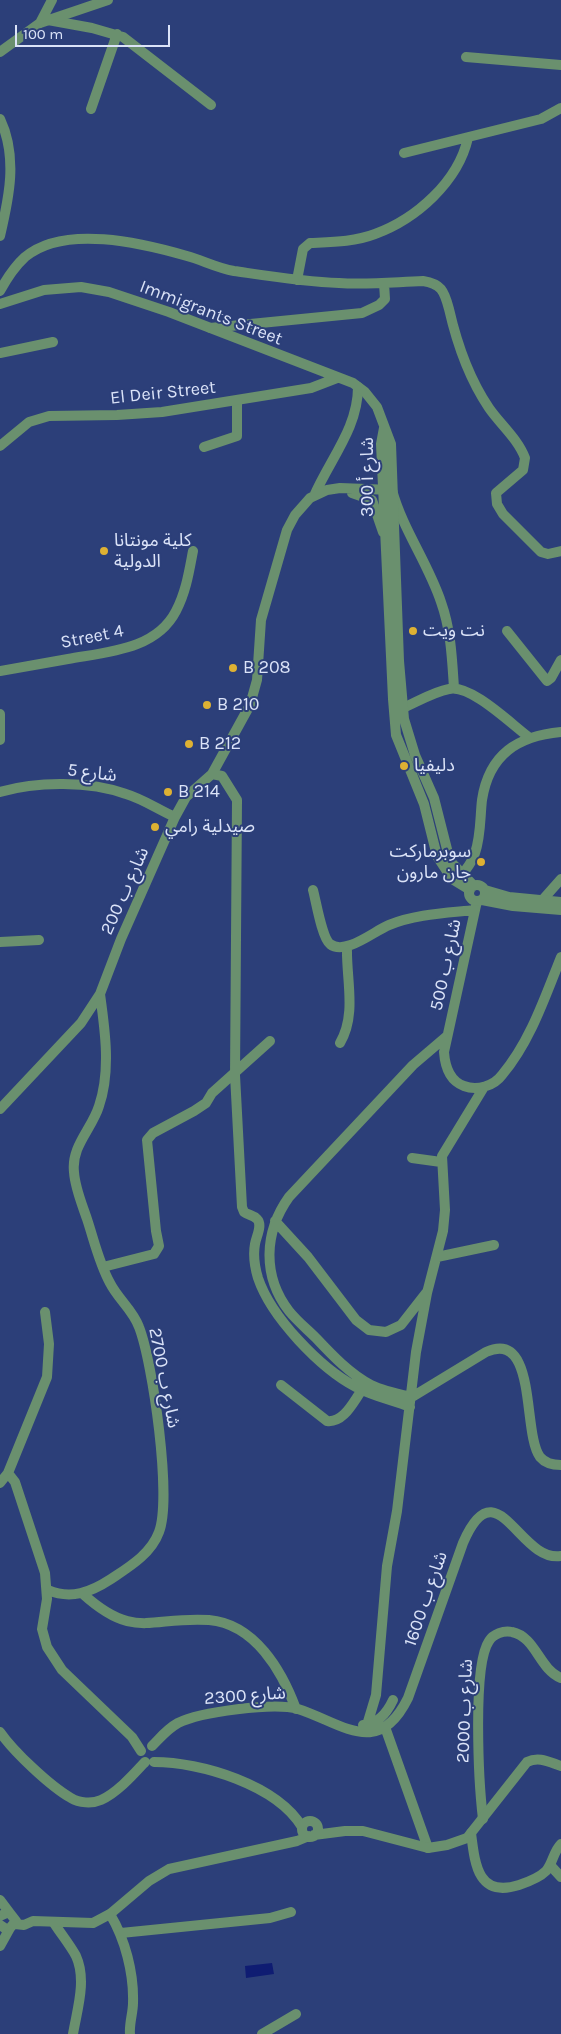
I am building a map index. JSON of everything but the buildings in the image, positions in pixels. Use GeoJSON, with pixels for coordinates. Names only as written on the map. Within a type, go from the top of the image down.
{"type":"FeatureCollection","features":[{"type":"Feature","properties":{"kind":"street"},"geometry":{"type":"LineString","coordinates":[[44,22],[52,0]]}},
{"type":"Feature","properties":{"kind":"street"},"geometry":{"type":"LineString","coordinates":[[0,52],[44,22],[108,0]]}},
{"type":"Feature","properties":{"kind":"street"},"geometry":{"type":"LineString","coordinates":[[44,22],[117,34],[148,55],[211,105]]}},
{"type":"Feature","properties":{"kind":"street"},"geometry":{"type":"LineString","coordinates":[[91,109],[117,34]]}},
{"type":"Feature","properties":{"kind":"street"},"geometry":{"type":"LineString","coordinates":[[466,57],[561,65]]}},
{"type":"Feature","properties":{"kind":"street"},"geometry":{"type":"LineString","coordinates":[[404,153],[541,119],[561,108]]}},
{"type":"Feature","properties":{"kind":"street"},"geometry":{"type":"LineString","coordinates":[[0,119],[11,175],[10,191],[0,236]]}},
{"type":"Feature","properties":{"kind":"street"},"geometry":{"type":"LineString","coordinates":[[298,280],[303,249],[306,245],[310,243],[353,240],[374,234],[393,225],[430,200],[451,175],[462,155],[468,138]]}},
{"type":"Feature","properties":{"kind":"street"},"geometry":{"type":"LineString","coordinates":[[0,291],[12,271],[26,256],[42,247],[65,239],[113,241],[152,247],[188,256],[230,270],[298,280],[340,284],[423,281],[439,285],[447,300],[456,341],[474,384],[525,458],[523,470],[496,493],[497,504],[503,514],[541,552],[548,554],[561,551]]}},
{"type":"Feature","properties":{"kind":"street"},"geometry":{"type":"LineString","coordinates":[[210,328],[362,313],[383,302],[385,299],[384,283]]}},
{"type":"Feature","properties":{"kind":"street","name":"Immigrants Street"},"geometry":{"type":"LineString","coordinates":[[0,304],[44,290],[81,287],[133,300],[337,378],[347,380],[358,386],[377,407],[384,428]]}},
{"type":"Feature","properties":{"kind":"street"},"geometry":{"type":"LineString","coordinates":[[0,354],[53,342]]}},
{"type":"Feature","properties":{"kind":"street","name":"El Deir Street"},"geometry":{"type":"LineString","coordinates":[[0,446],[28,422],[49,416],[139,414],[237,401],[311,388],[337,378]]}},
{"type":"Feature","properties":{"kind":"street"},"geometry":{"type":"LineString","coordinates":[[314,496],[348,433],[357,405],[358,386]]}},
{"type":"Feature","properties":{"kind":"street"},"geometry":{"type":"LineString","coordinates":[[204,447],[237,436],[237,401]]}},
{"type":"Feature","properties":{"kind":"street","name":"شارع أ 300"},"geometry":{"type":"LineString","coordinates":[[384,428],[391,444],[386,542],[398,710],[434,798],[438,843],[437,856],[446,872],[472,888]]}},
{"type":"Feature","properties":{"kind":"street"},"geometry":{"type":"LineString","coordinates":[[332,489],[370,498],[376,509],[386,542]]}},
{"type":"Feature","properties":{"kind":"street","name":"شارع ب 200"},"geometry":{"type":"LineString","coordinates":[[0,1109],[81,1023],[100,994],[121,939],[175,817],[186,797],[212,774],[252,699],[257,680],[259,629],[287,530],[300,508],[314,496],[332,489],[388,489]]}},
{"type":"Feature","properties":{"kind":"street"},"geometry":{"type":"LineString","coordinates":[[388,489],[437,592],[444,612],[452,650],[454,688]]}},
{"type":"Feature","properties":{"kind":"street","name":"شارع أ 300"},"geometry":{"type":"LineString","coordinates":[[388,489],[398,710],[396,735],[438,843],[472,888]]}},
{"type":"Feature","properties":{"kind":"street","name":"Street 4"},"geometry":{"type":"LineString","coordinates":[[0,671],[115,651],[140,644],[153,636],[167,624],[176,612],[186,587],[193,552]]}},
{"type":"Feature","properties":{"kind":"street"},"geometry":{"type":"LineString","coordinates":[[507,631],[547,681],[551,678],[561,660]]}},
{"type":"Feature","properties":{"kind":"street"},"geometry":{"type":"LineString","coordinates":[[398,710],[454,688],[463,690],[479,699],[530,738]]}},
{"type":"Feature","properties":{"kind":"street"},"geometry":{"type":"LineString","coordinates":[[0,714],[0,740]]}},
{"type":"Feature","properties":{"kind":"street"},"geometry":{"type":"LineString","coordinates":[[462,875],[475,853],[486,778],[496,761],[506,751],[530,738],[561,732]]}},
{"type":"Feature","properties":{"kind":"street"},"geometry":{"type":"LineString","coordinates":[[413,776],[423,772]]}},
{"type":"Feature","properties":{"kind":"street"},"geometry":{"type":"LineString","coordinates":[[212,774],[222,776],[229,784],[237,800],[235,1075],[242,1207],[244,1212],[257,1219],[259,1224],[255,1245],[258,1279],[279,1318],[293,1334],[340,1377],[362,1390],[411,1402],[486,1352],[495,1348],[506,1349],[515,1355],[525,1378],[533,1438],[537,1450],[541,1458],[550,1464],[561,1465]]}},
{"type":"Feature","properties":{"kind":"street","name":"شارع 5"},"geometry":{"type":"LineString","coordinates":[[0,792],[31,785],[114,790],[127,794],[175,817]]}},
{"type":"Feature","properties":{"kind":"street"},"geometry":{"type":"LineString","coordinates":[[538,904],[561,880]]}},
{"type":"Feature","properties":{"kind":"street"},"geometry":{"type":"LineString","coordinates":[[472,888],[479,886],[480,900]]}},
{"type":"Feature","properties":{"kind":"street"},"geometry":{"type":"LineString","coordinates":[[314,890],[327,940],[335,947],[347,947],[388,925],[480,900],[538,904],[561,902]]}},
{"type":"Feature","properties":{"kind":"street","name":"شارع ب 500"},"geometry":{"type":"LineString","coordinates":[[480,900],[447,1036],[444,1060],[453,1078],[462,1086],[472,1088],[484,1087]]}},
{"type":"Feature","properties":{"kind":"street"},"geometry":{"type":"LineString","coordinates":[[538,904],[561,910]]}},
{"type":"Feature","properties":{"kind":"street"},"geometry":{"type":"LineString","coordinates":[[0,942],[39,940]]}},
{"type":"Feature","properties":{"kind":"street"},"geometry":{"type":"LineString","coordinates":[[340,1043],[348,1030],[350,1017],[347,947]]}},
{"type":"Feature","properties":{"kind":"street"},"geometry":{"type":"LineString","coordinates":[[367,1725],[374,1705],[387,1566],[397,1511],[416,1352],[426,1293],[437,1257],[445,1210],[442,1156],[484,1087],[502,1076],[527,1036],[561,958]]}},
{"type":"Feature","properties":{"kind":"street","name":"شارع ب 2700"},"geometry":{"type":"LineString","coordinates":[[83,1594],[137,1560],[155,1541],[162,1522],[163,1499],[156,1406],[142,1337],[135,1319],[114,1291],[103,1267],[76,1183],[74,1166],[76,1150],[99,1108],[104,1081],[105,1024],[100,994]]}},
{"type":"Feature","properties":{"kind":"street"},"geometry":{"type":"LineString","coordinates":[[411,1402],[372,1386],[346,1368],[289,1311],[273,1283],[270,1262],[271,1235],[275,1221],[289,1197],[413,1065],[447,1036]]}},
{"type":"Feature","properties":{"kind":"street"},"geometry":{"type":"LineString","coordinates":[[103,1267],[158,1251],[148,1140],[153,1133],[206,1103],[212,1093],[235,1075],[270,1042]]}},
{"type":"Feature","properties":{"kind":"street"},"geometry":{"type":"LineString","coordinates":[[412,1158],[441,1162]]}},
{"type":"Feature","properties":{"kind":"street"},"geometry":{"type":"LineString","coordinates":[[275,1221],[308,1257],[356,1320],[369,1330],[386,1332],[401,1325],[426,1293]]}},
{"type":"Feature","properties":{"kind":"street"},"geometry":{"type":"LineString","coordinates":[[437,1257],[494,1245]]}},
{"type":"Feature","properties":{"kind":"street"},"geometry":{"type":"LineString","coordinates":[[0,1483],[8,1474],[47,1377],[49,1344],[45,1312]]}},
{"type":"Feature","properties":{"kind":"street"},"geometry":{"type":"LineString","coordinates":[[340,1377],[346,1368]]}},
{"type":"Feature","properties":{"kind":"street"},"geometry":{"type":"LineString","coordinates":[[281,1384],[327,1421],[334,1422],[340,1419],[362,1390]]}},
{"type":"Feature","properties":{"kind":"street"},"geometry":{"type":"LineString","coordinates":[[8,1474],[19,1492],[45,1573],[48,1590],[42,1629],[47,1647],[62,1670],[149,1754],[170,1762],[192,1765],[241,1782],[270,1796],[296,1816],[309,1830]]}},
{"type":"Feature","properties":{"kind":"street","name":"شارع ب 1600"},"geometry":{"type":"LineString","coordinates":[[386,1727],[401,1713],[408,1698],[463,1543],[470,1526],[477,1518],[485,1513],[500,1515],[532,1546],[545,1555],[553,1558],[561,1556]]}},
{"type":"Feature","properties":{"kind":"street"},"geometry":{"type":"LineString","coordinates":[[48,1590],[56,1594],[83,1594],[106,1613],[128,1622],[154,1624],[210,1620],[230,1626],[257,1644],[269,1657],[286,1682],[296,1709]]}},
{"type":"Feature","properties":{"kind":"street","name":"شارع ب 2000"},"geometry":{"type":"LineString","coordinates":[[483,1819],[479,1789],[479,1684],[481,1662],[489,1640],[503,1632],[513,1632],[530,1644],[546,1668],[561,1678]]}},
{"type":"Feature","properties":{"kind":"street"},"geometry":{"type":"LineString","coordinates":[[376,1680],[382,1693],[393,1700],[408,1698]]}},
{"type":"Feature","properties":{"kind":"street"},"geometry":{"type":"LineString","coordinates":[[329,1722],[367,1725],[383,1716],[393,1700]]}},
{"type":"Feature","properties":{"kind":"street","name":"شارع 2300"},"geometry":{"type":"LineString","coordinates":[[149,1754],[165,1732],[189,1719],[216,1712],[264,1708],[296,1709],[329,1722]]}},
{"type":"Feature","properties":{"kind":"street"},"geometry":{"type":"LineString","coordinates":[[329,1722],[355,1732],[370,1732],[386,1727],[428,1848]]}},
{"type":"Feature","properties":{"kind":"street"},"geometry":{"type":"LineString","coordinates":[[0,1732],[27,1761],[71,1799],[78,1801],[102,1800],[137,1770],[149,1754]]}},
{"type":"Feature","properties":{"kind":"street"},"geometry":{"type":"LineString","coordinates":[[8,1920],[24,1925],[34,1921],[93,1923],[110,1914],[149,1881],[169,1869],[273,1845],[309,1830],[328,1833],[363,1831],[428,1848],[447,1846],[466,1838],[471,1833],[527,1762],[534,1758],[561,1766]]}},
{"type":"Feature","properties":{"kind":"street"},"geometry":{"type":"LineString","coordinates":[[471,1833],[475,1862],[484,1881],[490,1886],[505,1889],[539,1877],[550,1866],[555,1852],[561,1844]]}},
{"type":"Feature","properties":{"kind":"street"},"geometry":{"type":"LineString","coordinates":[[550,1866],[561,1877]]}},
{"type":"Feature","properties":{"kind":"street"},"geometry":{"type":"LineString","coordinates":[[0,1900],[8,1920],[0,1946]]}},
{"type":"Feature","properties":{"kind":"street"},"geometry":{"type":"LineString","coordinates":[[121,1933],[270,1918],[291,1912]]}},
{"type":"Feature","properties":{"kind":"street"},"geometry":{"type":"LineString","coordinates":[[110,1914],[121,1933],[133,1994],[130,2034]]}},
{"type":"Feature","properties":{"kind":"street"},"geometry":{"type":"LineString","coordinates":[[54,1923],[76,1957],[80,1972],[81,1983],[73,2034]]}},
{"type":"Feature","properties":{"kind":"street"},"geometry":{"type":"LineString","coordinates":[[262,2034],[296,2014]]}},
{"type":"Feature","properties":{"kind":"shaded area"},"geometry":{"type":"Polygon","coordinates":[[[272,1963],[274,1974],[246,1978],[245,1966],[272,1963]]]}},
{"type":"Feature","properties":{"kind":"place","name":"كلية مونتانا الدولية"},"geometry":{"type":"Point","coordinates":[104,551]}},
{"type":"Feature","properties":{"kind":"place","name":"نت ويت"},"geometry":{"type":"Point","coordinates":[413,631]}},
{"type":"Feature","properties":{"kind":"place","name":"B 208"},"geometry":{"type":"Point","coordinates":[233,668]}},
{"type":"Feature","properties":{"kind":"place","name":"B 210"},"geometry":{"type":"Point","coordinates":[207,705]}},
{"type":"Feature","properties":{"kind":"place","name":"B 212"},"geometry":{"type":"Point","coordinates":[189,744]}},
{"type":"Feature","properties":{"kind":"place","name":"دليفيا"},"geometry":{"type":"Point","coordinates":[404,766]}},
{"type":"Feature","properties":{"kind":"place","name":"B 214"},"geometry":{"type":"Point","coordinates":[168,792]}},
{"type":"Feature","properties":{"kind":"place","name":"صيدلية رامي"},"geometry":{"type":"Point","coordinates":[155,827]}},
{"type":"Feature","properties":{"kind":"place","name":"سوبرماركت جان مارون"},"geometry":{"type":"Point","coordinates":[481,862]}}]}
